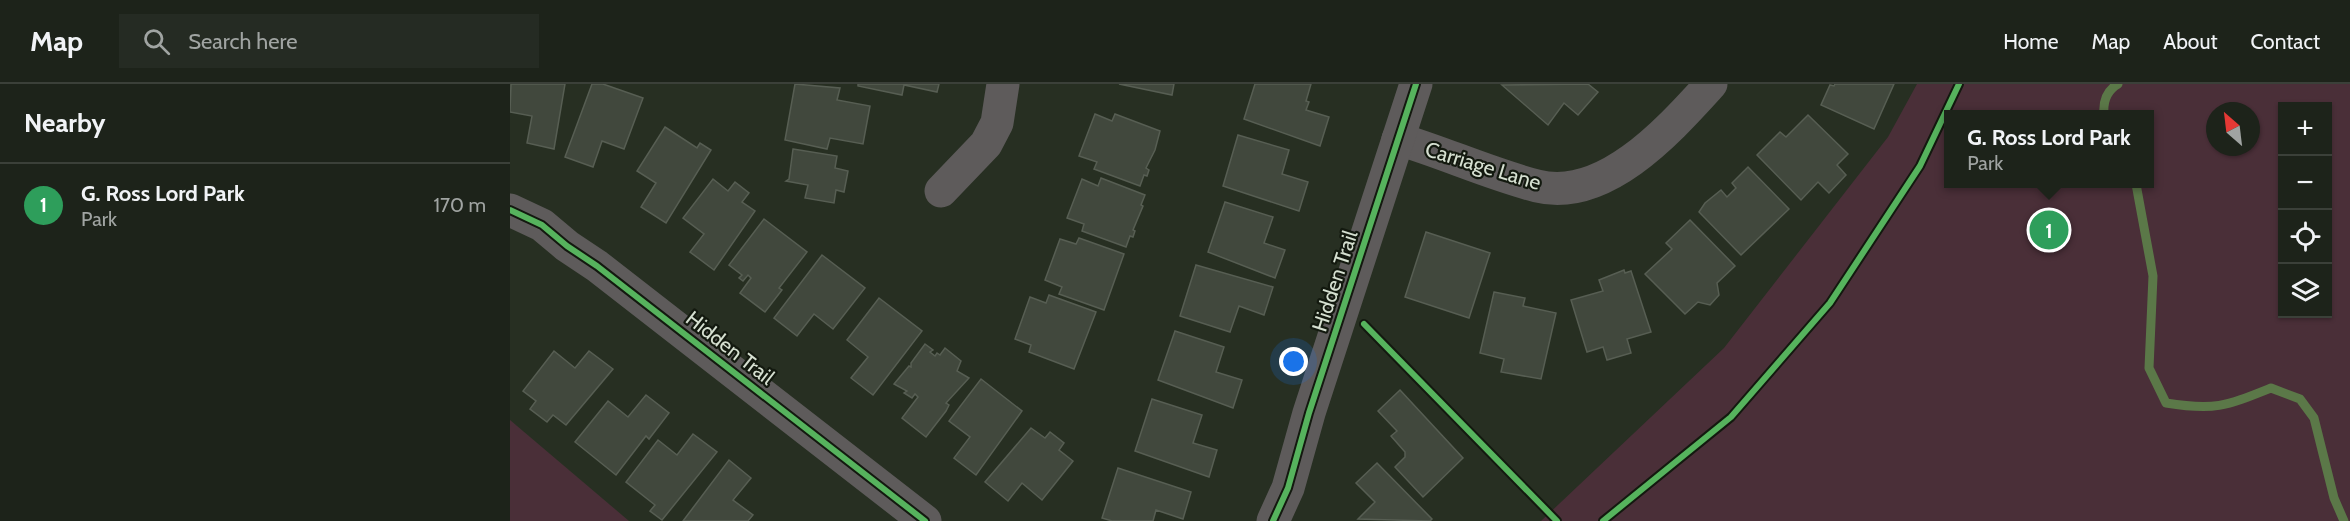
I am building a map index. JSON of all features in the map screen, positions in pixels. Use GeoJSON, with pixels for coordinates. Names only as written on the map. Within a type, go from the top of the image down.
{"type":"FeatureCollection","features":[{"type":"Feature","properties":{"kind":"street"},"geometry":{"type":"LineString","coordinates":[[941,191],[986,144],[997,123],[1004,84]]}},
{"type":"Feature","properties":{"kind":"street","name":"Hidden Trail"},"geometry":{"type":"LineString","coordinates":[[1273,521],[1288,488],[1306,423],[1416,84]]}},
{"type":"Feature","properties":{"kind":"street","name":"Carriage Lane"},"geometry":{"type":"LineString","coordinates":[[1398,140],[1539,186],[1575,186],[1609,177],[1654,143],[1711,84]]}},
{"type":"Feature","properties":{"kind":"street","name":"Hidden Trail"},"geometry":{"type":"LineString","coordinates":[[510,210],[542,225],[597,266],[925,521]]}},
{"type":"Feature","properties":{"kind":"shaded area"},"geometry":{"type":"Polygon","coordinates":[[[1917,84],[2350,84],[2350,521],[1541,521],[1724,348],[1888,137],[1917,84]]]}},
{"type":"Feature","properties":{"kind":"shaded area"},"geometry":{"type":"Polygon","coordinates":[[[510,420],[629,521],[510,521],[510,420]]]}},
{"type":"Feature","properties":{"kind":"building"},"geometry":{"type":"Polygon","coordinates":[[[511,84],[565,84],[554,149],[527,143],[532,116],[510,112],[511,84]]]}},
{"type":"Feature","properties":{"kind":"building"},"geometry":{"type":"Polygon","coordinates":[[[592,84],[603,84],[643,98],[624,149],[602,141],[593,167],[565,157],[592,84]]]}},
{"type":"Feature","properties":{"kind":"building"},"geometry":{"type":"Polygon","coordinates":[[[795,84],[840,88],[837,100],[870,106],[863,144],[830,138],[827,149],[785,140],[795,84]]]}},
{"type":"Feature","properties":{"kind":"building"},"geometry":{"type":"Polygon","coordinates":[[[858,84],[939,84],[937,92],[904,85],[902,95],[858,86],[858,84]]]}},
{"type":"Feature","properties":{"kind":"building"},"geometry":{"type":"Polygon","coordinates":[[[1119,84],[1174,84],[1172,95],[1119,84]]]}},
{"type":"Feature","properties":{"kind":"building"},"geometry":{"type":"Polygon","coordinates":[[[1255,84],[1311,84],[1306,110],[1329,117],[1320,146],[1244,119],[1255,84]]]}},
{"type":"Feature","properties":{"kind":"building"},"geometry":{"type":"Polygon","coordinates":[[[1588,84],[1598,92],[1578,115],[1564,103],[1548,125],[1502,85],[1588,84]]]}},
{"type":"Feature","properties":{"kind":"building"},"geometry":{"type":"Polygon","coordinates":[[[1894,84],[1874,129],[1821,105],[1830,85],[1894,84]]]}},
{"type":"Feature","properties":{"kind":"building"},"geometry":{"type":"Polygon","coordinates":[[[1095,114],[1112,121],[1115,114],[1160,131],[1155,150],[1146,168],[1149,170],[1147,176],[1144,175],[1140,186],[1094,169],[1097,162],[1079,156],[1095,114]]]}},
{"type":"Feature","properties":{"kind":"building"},"geometry":{"type":"Polygon","coordinates":[[[1808,115],[1848,154],[1837,165],[1846,175],[1829,193],[1818,182],[1801,200],[1757,155],[1780,132],[1786,137],[1808,115]]]}},
{"type":"Feature","properties":{"kind":"building"},"geometry":{"type":"Polygon","coordinates":[[[665,127],[697,148],[700,143],[711,150],[666,223],[641,207],[656,183],[637,171],[665,127]]]}},
{"type":"Feature","properties":{"kind":"building"},"geometry":{"type":"Polygon","coordinates":[[[1238,135],[1289,150],[1282,174],[1308,182],[1299,211],[1223,186],[1238,135]]]}},
{"type":"Feature","properties":{"kind":"building"},"geometry":{"type":"Polygon","coordinates":[[[793,149],[837,156],[835,168],[848,171],[844,192],[836,190],[834,203],[805,198],[808,185],[786,181],[789,179],[793,149]]]}},
{"type":"Feature","properties":{"kind":"building"},"geometry":{"type":"Polygon","coordinates":[[[1748,167],[1789,209],[1741,255],[1699,212],[1705,203],[1721,190],[1727,197],[1736,188],[1732,183],[1748,167]]]}},
{"type":"Feature","properties":{"kind":"building"},"geometry":{"type":"Polygon","coordinates":[[[1101,178],[1145,195],[1133,230],[1135,231],[1133,237],[1130,236],[1126,247],[1082,231],[1084,224],[1067,218],[1082,179],[1098,186],[1101,178]]]}},
{"type":"Feature","properties":{"kind":"building"},"geometry":{"type":"Polygon","coordinates":[[[713,179],[728,191],[735,182],[749,193],[742,202],[755,211],[714,270],[690,252],[704,234],[683,218],[713,179]]]}},
{"type":"Feature","properties":{"kind":"building"},"geometry":{"type":"Polygon","coordinates":[[[1225,202],[1273,217],[1264,243],[1285,250],[1275,278],[1208,252],[1225,202]]]}},
{"type":"Feature","properties":{"kind":"building"},"geometry":{"type":"Polygon","coordinates":[[[764,219],[807,252],[779,288],[782,290],[765,312],[740,293],[751,278],[748,275],[743,281],[739,278],[742,275],[729,265],[764,219]]]}},
{"type":"Feature","properties":{"kind":"building"},"geometry":{"type":"Polygon","coordinates":[[[1690,220],[1735,266],[1717,283],[1719,295],[1710,305],[1698,302],[1685,314],[1645,274],[1672,249],[1666,243],[1690,220]]]}},
{"type":"Feature","properties":{"kind":"building"},"geometry":{"type":"Polygon","coordinates":[[[1426,232],[1490,253],[1469,318],[1405,297],[1426,232]]]}},
{"type":"Feature","properties":{"kind":"building"},"geometry":{"type":"Polygon","coordinates":[[[1079,238],[1124,254],[1104,310],[1059,294],[1062,287],[1045,280],[1060,239],[1076,244],[1079,238]]]}},
{"type":"Feature","properties":{"kind":"building"},"geometry":{"type":"Polygon","coordinates":[[[822,255],[865,288],[833,329],[814,314],[797,336],[774,318],[822,255]]]}},
{"type":"Feature","properties":{"kind":"building"},"geometry":{"type":"Polygon","coordinates":[[[1196,265],[1273,287],[1264,315],[1239,306],[1230,332],[1180,316],[1196,265]]]}},
{"type":"Feature","properties":{"kind":"building"},"geometry":{"type":"Polygon","coordinates":[[[1624,270],[1625,273],[1631,271],[1651,332],[1627,339],[1631,353],[1607,360],[1603,347],[1587,352],[1571,300],[1603,291],[1599,280],[1624,270]]]}},
{"type":"Feature","properties":{"kind":"building"},"geometry":{"type":"Polygon","coordinates":[[[1494,292],[1525,298],[1523,306],[1556,313],[1541,379],[1501,372],[1504,359],[1480,353],[1494,292]]]}},
{"type":"Feature","properties":{"kind":"building"},"geometry":{"type":"Polygon","coordinates":[[[1049,295],[1096,312],[1074,369],[1029,352],[1031,345],[1015,339],[1030,297],[1046,303],[1049,295]]]}},
{"type":"Feature","properties":{"kind":"building"},"geometry":{"type":"Polygon","coordinates":[[[879,298],[922,331],[873,395],[851,378],[868,357],[847,340],[879,298]]]}},
{"type":"Feature","properties":{"kind":"building"},"geometry":{"type":"Polygon","coordinates":[[[1175,331],[1224,347],[1216,372],[1242,380],[1233,408],[1158,380],[1175,331]]]}},
{"type":"Feature","properties":{"kind":"building"},"geometry":{"type":"Polygon","coordinates":[[[925,344],[933,350],[930,352],[935,356],[937,353],[940,355],[945,348],[961,361],[957,371],[969,378],[946,403],[949,405],[946,411],[926,437],[902,418],[918,397],[915,394],[912,398],[904,393],[907,391],[894,384],[909,366],[911,367],[911,363],[925,344]]]}},
{"type":"Feature","properties":{"kind":"building"},"geometry":{"type":"Polygon","coordinates":[[[554,351],[575,368],[589,351],[613,369],[566,425],[553,415],[547,422],[530,409],[536,401],[523,391],[554,351]]]}},
{"type":"Feature","properties":{"kind":"building"},"geometry":{"type":"Polygon","coordinates":[[[981,379],[1022,411],[976,475],[954,458],[970,437],[949,421],[981,379]]]}},
{"type":"Feature","properties":{"kind":"building"},"geometry":{"type":"Polygon","coordinates":[[[1400,390],[1463,458],[1423,497],[1395,467],[1405,457],[1405,452],[1391,436],[1397,431],[1378,411],[1400,390]]]}},
{"type":"Feature","properties":{"kind":"building"},"geometry":{"type":"Polygon","coordinates":[[[646,395],[669,413],[649,439],[646,436],[616,475],[575,442],[608,401],[628,417],[646,395]]]}},
{"type":"Feature","properties":{"kind":"building"},"geometry":{"type":"Polygon","coordinates":[[[1152,399],[1202,415],[1193,443],[1217,450],[1209,477],[1135,451],[1152,399]]]}},
{"type":"Feature","properties":{"kind":"building"},"geometry":{"type":"Polygon","coordinates":[[[1031,428],[1045,438],[1050,432],[1064,443],[1059,450],[1073,461],[1042,500],[1022,483],[1008,501],[985,482],[1031,428]]]}},
{"type":"Feature","properties":{"kind":"building"},"geometry":{"type":"Polygon","coordinates":[[[693,434],[717,452],[662,520],[650,511],[655,505],[626,482],[658,440],[677,455],[693,434]]]}},
{"type":"Feature","properties":{"kind":"building"},"geometry":{"type":"Polygon","coordinates":[[[729,460],[751,478],[733,500],[753,515],[748,521],[683,521],[729,460]]]}},
{"type":"Feature","properties":{"kind":"building"},"geometry":{"type":"Polygon","coordinates":[[[1377,463],[1432,519],[1430,521],[1358,519],[1375,502],[1356,483],[1377,463]]]}},
{"type":"Feature","properties":{"kind":"building"},"geometry":{"type":"Polygon","coordinates":[[[1118,468],[1191,492],[1183,519],[1156,510],[1153,521],[1112,521],[1102,518],[1118,468]]]}},
{"type":"Feature","properties":{"kind":"waterway"},"geometry":{"type":"LineString","coordinates":[[2104,110],[2106,97],[2118,84]]}},
{"type":"Feature","properties":{"kind":"waterway"},"geometry":{"type":"LineString","coordinates":[[2137,188],[2153,276],[2149,368],[2166,403],[2209,407],[2231,403],[2271,388],[2300,399],[2314,418],[2334,498],[2344,521]]}},
{"type":"Feature","properties":{"kind":"cycle path"},"geometry":{"type":"LineString","coordinates":[[1273,521],[1288,488],[1309,413],[1416,84]]}},
{"type":"Feature","properties":{"kind":"cycle path"},"geometry":{"type":"LineString","coordinates":[[1947,110],[1959,84]]}},
{"type":"Feature","properties":{"kind":"cycle path"},"geometry":{"type":"LineString","coordinates":[[1603,521],[1731,417],[1830,303],[1920,166],[1944,116]]}},
{"type":"Feature","properties":{"kind":"cycle path"},"geometry":{"type":"LineString","coordinates":[[510,210],[542,225],[567,246],[597,266],[925,521]]}},
{"type":"Feature","properties":{"kind":"cycle path"},"geometry":{"type":"LineString","coordinates":[[1364,324],[1557,521]]}},
{"type":"Feature","properties":{"kind":"place","name":"G. Ross Lord Park"},"geometry":{"type":"Point","coordinates":[2049,230]}}]}
